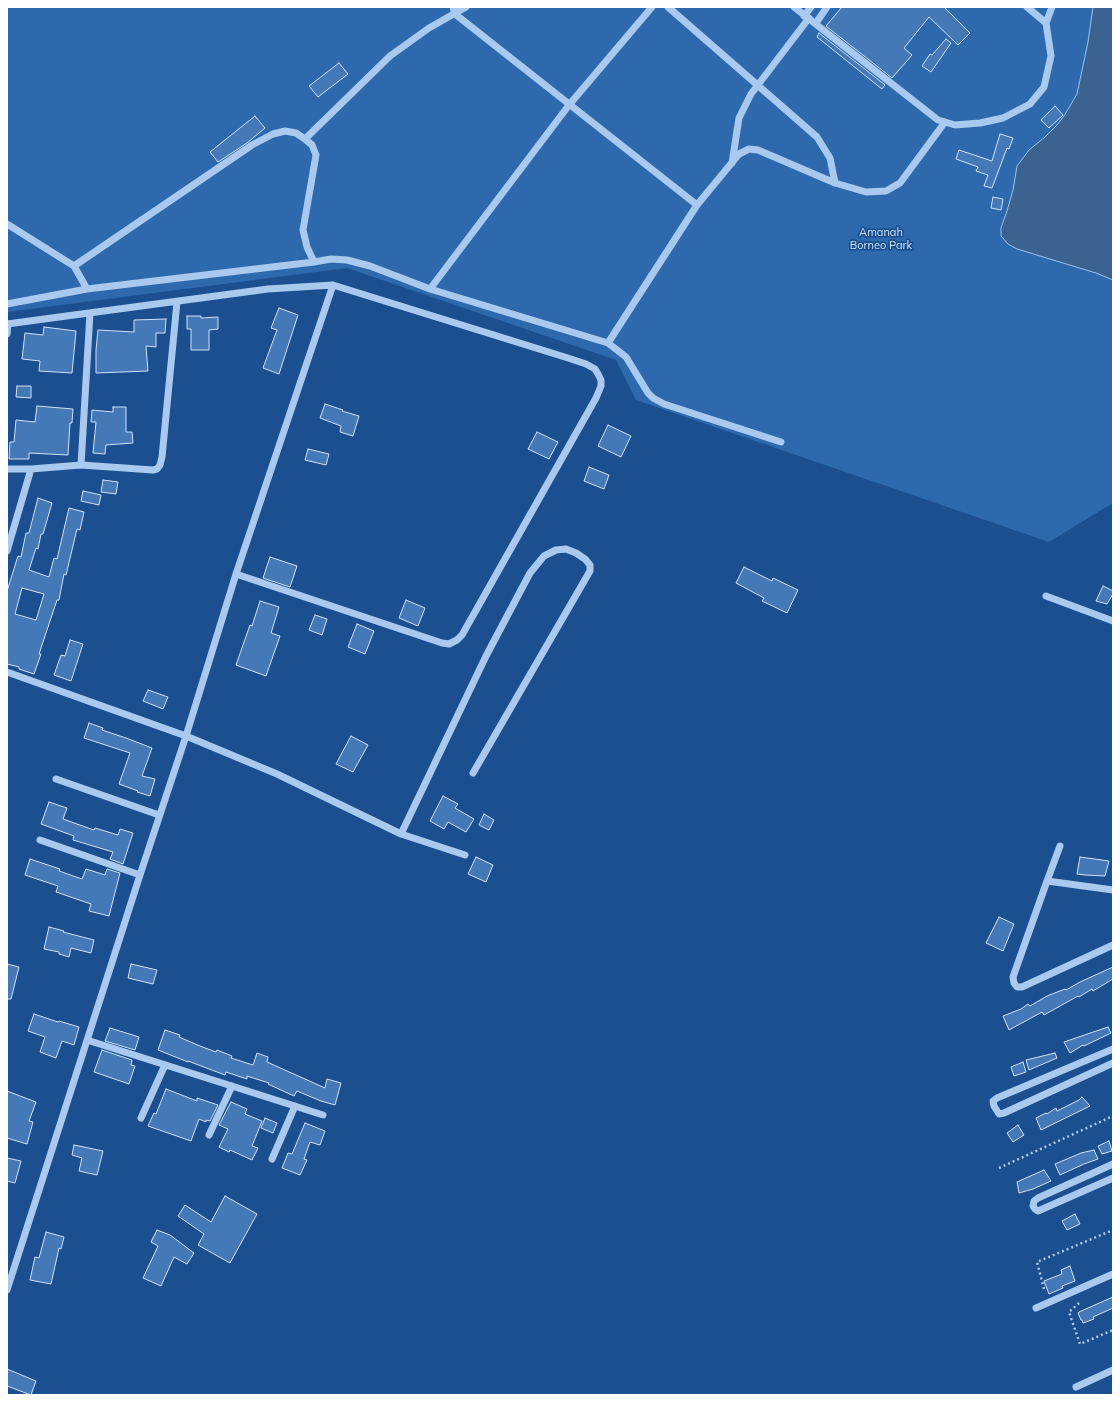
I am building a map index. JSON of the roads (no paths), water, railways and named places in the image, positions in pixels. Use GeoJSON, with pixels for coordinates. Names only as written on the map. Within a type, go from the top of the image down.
{"type":"FeatureCollection","features":[{"type":"Feature","properties":{"kind":"street"},"geometry":{"type":"LineString","coordinates":[[305,139],[390,56],[454,11],[466,7]]}},
{"type":"Feature","properties":{"kind":"street"},"geometry":{"type":"LineString","coordinates":[[430,289],[570,105],[652,7]]}},
{"type":"Feature","properties":{"kind":"street"},"geometry":{"type":"LineString","coordinates":[[668,7],[817,137],[830,158],[835,183]]}},
{"type":"Feature","properties":{"kind":"street"},"geometry":{"type":"LineString","coordinates":[[794,7],[938,120],[955,125],[980,123],[1003,118],[1030,104],[1044,87],[1052,56],[1046,23],[1052,7]]}},
{"type":"Feature","properties":{"kind":"street"},"geometry":{"type":"LineString","coordinates":[[732,163],[739,118],[751,94],[806,17],[811,7]]}},
{"type":"Feature","properties":{"kind":"street"},"geometry":{"type":"LineString","coordinates":[[816,23],[827,7]]}},
{"type":"Feature","properties":{"kind":"street"},"geometry":{"type":"LineString","coordinates":[[1027,7],[1046,23]]}},
{"type":"Feature","properties":{"kind":"street"},"geometry":{"type":"LineString","coordinates":[[454,11],[697,205]]}},
{"type":"Feature","properties":{"kind":"street"},"geometry":{"type":"LineString","coordinates":[[608,343],[697,205],[739,154],[749,149],[758,150],[835,183],[866,192],[886,191],[900,183],[944,122]]}},
{"type":"Feature","properties":{"kind":"street"},"geometry":{"type":"LineString","coordinates":[[74,266],[252,145],[273,134],[285,131],[296,133],[312,144],[316,155],[303,230],[307,247],[314,262]]}},
{"type":"Feature","properties":{"kind":"street"},"geometry":{"type":"LineString","coordinates":[[7,224],[74,266],[87,289]]}},
{"type":"Feature","properties":{"kind":"street"},"geometry":{"type":"LineString","coordinates":[[7,304],[87,289],[331,259],[347,260],[370,266],[430,289],[608,343],[626,357],[648,393],[653,398],[664,404],[781,442]]}},
{"type":"Feature","properties":{"kind":"street"},"geometry":{"type":"LineString","coordinates":[[7,1289],[186,736],[236,574],[333,285]]}},
{"type":"Feature","properties":{"kind":"street"},"geometry":{"type":"LineString","coordinates":[[7,334],[7,324],[268,289],[333,285],[586,364],[595,369],[598,374],[601,380],[601,386],[596,398],[462,635],[457,640],[449,644],[442,643],[236,574]]}},
{"type":"Feature","properties":{"kind":"street"},"geometry":{"type":"LineString","coordinates":[[7,469],[31,469],[81,465],[153,470],[158,469],[162,457],[177,302]]}},
{"type":"Feature","properties":{"kind":"street"},"geometry":{"type":"LineString","coordinates":[[81,465],[90,313]]}},
{"type":"Feature","properties":{"kind":"street"},"geometry":{"type":"LineString","coordinates":[[7,551],[31,469]]}},
{"type":"Feature","properties":{"kind":"street"},"geometry":{"type":"LineString","coordinates":[[401,834],[486,656],[530,574],[544,556],[556,550],[566,549],[576,553],[585,559],[590,565],[590,571],[473,773]]}},
{"type":"Feature","properties":{"kind":"street"},"geometry":{"type":"LineString","coordinates":[[1046,596],[1113,621]]}},
{"type":"Feature","properties":{"kind":"street"},"geometry":{"type":"LineString","coordinates":[[7,672],[186,736],[277,774],[401,834],[465,856]]}},
{"type":"Feature","properties":{"kind":"street"},"geometry":{"type":"LineString","coordinates":[[56,779],[160,815]]}},
{"type":"Feature","properties":{"kind":"street"},"geometry":{"type":"LineString","coordinates":[[40,840],[140,875]]}},
{"type":"Feature","properties":{"kind":"street"},"geometry":{"type":"LineString","coordinates":[[1060,846],[1013,977],[1014,983],[1017,987],[1022,987],[1113,945]]}},
{"type":"Feature","properties":{"kind":"street"},"geometry":{"type":"LineString","coordinates":[[1047,881],[1113,890]]}},
{"type":"Feature","properties":{"kind":"street"},"geometry":{"type":"LineString","coordinates":[[87,1040],[323,1115]]}},
{"type":"Feature","properties":{"kind":"street"},"geometry":{"type":"LineString","coordinates":[[1113,1049],[997,1098],[993,1101],[994,1106],[998,1114],[1004,1113],[1113,1064]]}},
{"type":"Feature","properties":{"kind":"street"},"geometry":{"type":"LineString","coordinates":[[141,1118],[165,1065]]}},
{"type":"Feature","properties":{"kind":"street"},"geometry":{"type":"LineString","coordinates":[[209,1135],[232,1086]]}},
{"type":"Feature","properties":{"kind":"street"},"geometry":{"type":"LineString","coordinates":[[272,1159],[295,1106]]}},
{"type":"Feature","properties":{"kind":"street"},"geometry":{"type":"LineString","coordinates":[[1113,1164],[1038,1198],[1034,1201],[1033,1206],[1038,1211],[1113,1178]]}},
{"type":"Feature","properties":{"kind":"street"},"geometry":{"type":"LineString","coordinates":[[1036,1308],[1113,1274]]}},
{"type":"Feature","properties":{"kind":"street"},"geometry":{"type":"LineString","coordinates":[[1076,1387],[1113,1370]]}},
{"type":"Feature","properties":{"kind":"park label","name":"Amanah Borneo Park"},"geometry":{"type":"Point","coordinates":[881,239]}}]}
